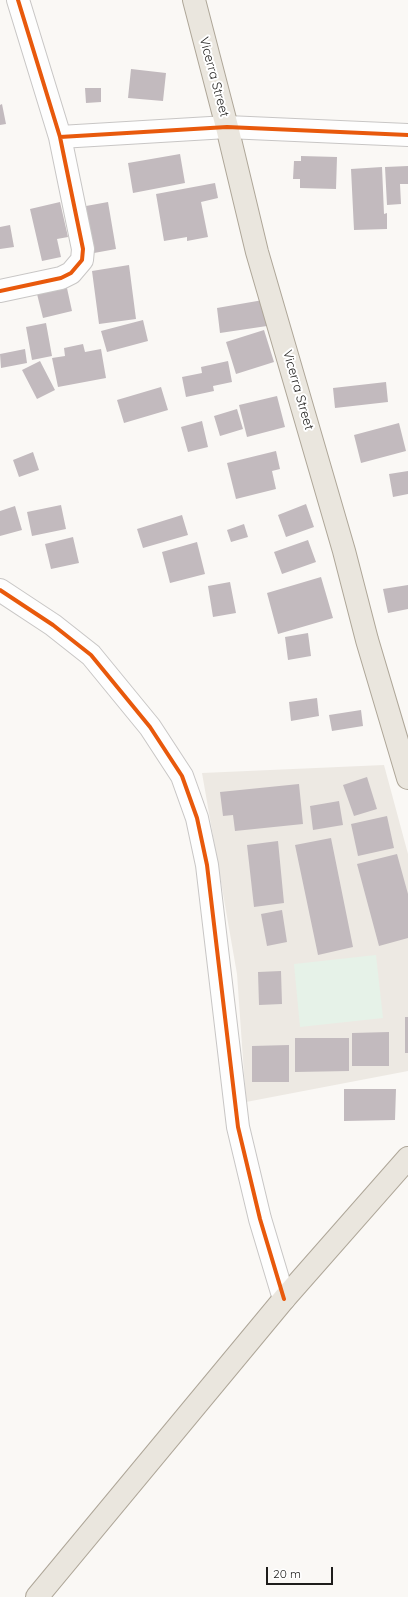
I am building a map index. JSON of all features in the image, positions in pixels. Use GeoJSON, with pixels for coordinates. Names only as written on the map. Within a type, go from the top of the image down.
{"type":"FeatureCollection","features":[{"type":"Feature","properties":{"kind":"main road","name":"Vicerra Street"},"geometry":{"type":"LineString","coordinates":[[194,0],[227,127],[257,252],[344,551],[367,640],[408,778]]}},
{"type":"Feature","properties":{"kind":"main road"},"geometry":{"type":"LineString","coordinates":[[36,1597],[284,1299],[408,1158]]}},
{"type":"Feature","properties":{"kind":"street"},"geometry":{"type":"LineString","coordinates":[[0,291],[61,278],[72,273],[82,260],[83,249],[60,138],[18,0]]}},
{"type":"Feature","properties":{"kind":"street"},"geometry":{"type":"LineString","coordinates":[[60,138],[227,127],[408,135]]}},
{"type":"Feature","properties":{"kind":"street"},"geometry":{"type":"LineString","coordinates":[[0,590],[53,625],[91,655],[150,727],[182,776],[197,818],[207,865],[238,1127],[260,1219],[284,1299]]}},
{"type":"Feature","properties":{"kind":"shaded area"},"geometry":{"type":"Polygon","coordinates":[[[384,765],[408,854],[408,1071],[246,1102],[237,974],[202,773],[384,765]]]}},
{"type":"Feature","properties":{"kind":"shaded area"},"geometry":{"type":"Polygon","coordinates":[[[376,955],[383,1018],[300,1027],[294,964],[376,955]]]}},
{"type":"Feature","properties":{"kind":"building"},"geometry":{"type":"Polygon","coordinates":[[[131,69],[166,73],[163,101],[128,98],[131,69]]]}},
{"type":"Feature","properties":{"kind":"building"},"geometry":{"type":"Polygon","coordinates":[[[85,88],[101,88],[101,102],[86,103],[85,88]]]}},
{"type":"Feature","properties":{"kind":"building"},"geometry":{"type":"Polygon","coordinates":[[[2,104],[6,124],[0,125],[0,105],[2,104]]]}},
{"type":"Feature","properties":{"kind":"building"},"geometry":{"type":"Polygon","coordinates":[[[180,154],[185,183],[133,193],[128,163],[180,154]]]}},
{"type":"Feature","properties":{"kind":"building"},"geometry":{"type":"Polygon","coordinates":[[[301,156],[337,157],[336,189],[300,188],[300,179],[293,179],[294,161],[301,161],[301,156]]]}},
{"type":"Feature","properties":{"kind":"building"},"geometry":{"type":"Polygon","coordinates":[[[408,166],[408,184],[400,184],[401,204],[387,205],[385,167],[408,166]]]}},
{"type":"Feature","properties":{"kind":"building"},"geometry":{"type":"Polygon","coordinates":[[[382,167],[384,214],[387,213],[387,229],[354,230],[351,169],[382,167]]]}},
{"type":"Feature","properties":{"kind":"building"},"geometry":{"type":"Polygon","coordinates":[[[215,183],[218,198],[201,202],[208,237],[187,241],[187,237],[164,241],[156,194],[215,183]]]}},
{"type":"Feature","properties":{"kind":"building"},"geometry":{"type":"Polygon","coordinates":[[[60,202],[68,237],[57,239],[61,257],[42,261],[30,209],[60,202]]]}},
{"type":"Feature","properties":{"kind":"building"},"geometry":{"type":"Polygon","coordinates":[[[108,202],[116,249],[94,253],[86,206],[108,202]]]}},
{"type":"Feature","properties":{"kind":"building"},"geometry":{"type":"Polygon","coordinates":[[[10,225],[14,247],[0,249],[0,227],[10,225]]]}},
{"type":"Feature","properties":{"kind":"building"},"geometry":{"type":"Polygon","coordinates":[[[129,265],[136,319],[99,324],[92,271],[129,265]]]}},
{"type":"Feature","properties":{"kind":"building"},"geometry":{"type":"Polygon","coordinates":[[[65,279],[72,311],[43,318],[35,286],[65,279]]]}},
{"type":"Feature","properties":{"kind":"building"},"geometry":{"type":"Polygon","coordinates":[[[263,300],[267,326],[220,333],[217,308],[263,300]]]}},
{"type":"Feature","properties":{"kind":"building"},"geometry":{"type":"Polygon","coordinates":[[[143,320],[148,341],[107,352],[101,331],[143,320]]]}},
{"type":"Feature","properties":{"kind":"building"},"geometry":{"type":"Polygon","coordinates":[[[46,323],[52,356],[32,360],[26,327],[46,323]]]}},
{"type":"Feature","properties":{"kind":"building"},"geometry":{"type":"Polygon","coordinates":[[[264,330],[274,362],[236,374],[226,342],[264,330]]]}},
{"type":"Feature","properties":{"kind":"building"},"geometry":{"type":"Polygon","coordinates":[[[83,344],[85,352],[101,349],[106,378],[58,387],[52,358],[65,356],[64,348],[83,344]]]}},
{"type":"Feature","properties":{"kind":"building"},"geometry":{"type":"Polygon","coordinates":[[[25,349],[27,363],[1,368],[0,354],[25,349]]]}},
{"type":"Feature","properties":{"kind":"building"},"geometry":{"type":"Polygon","coordinates":[[[40,361],[55,390],[37,399],[22,370],[40,361]]]}},
{"type":"Feature","properties":{"kind":"building"},"geometry":{"type":"Polygon","coordinates":[[[228,361],[232,382],[213,386],[214,391],[186,397],[182,377],[202,373],[201,367],[228,361]]]}},
{"type":"Feature","properties":{"kind":"building"},"geometry":{"type":"Polygon","coordinates":[[[386,382],[388,402],[335,408],[333,388],[386,382]]]}},
{"type":"Feature","properties":{"kind":"building"},"geometry":{"type":"Polygon","coordinates":[[[161,387],[168,410],[124,423],[117,400],[161,387]]]}},
{"type":"Feature","properties":{"kind":"building"},"geometry":{"type":"Polygon","coordinates":[[[277,396],[285,427],[247,437],[239,405],[277,396]]]}},
{"type":"Feature","properties":{"kind":"building"},"geometry":{"type":"Polygon","coordinates":[[[237,409],[243,429],[220,436],[214,416],[237,409]]]}},
{"type":"Feature","properties":{"kind":"building"},"geometry":{"type":"Polygon","coordinates":[[[202,421],[208,447],[188,452],[181,427],[202,421]]]}},
{"type":"Feature","properties":{"kind":"building"},"geometry":{"type":"Polygon","coordinates":[[[399,423],[406,451],[361,463],[354,435],[399,423]]]}},
{"type":"Feature","properties":{"kind":"building"},"geometry":{"type":"Polygon","coordinates":[[[276,451],[280,469],[272,471],[276,489],[236,499],[227,463],[276,451]]]}},
{"type":"Feature","properties":{"kind":"building"},"geometry":{"type":"Polygon","coordinates":[[[33,452],[39,470],[19,477],[13,460],[33,452]]]}},
{"type":"Feature","properties":{"kind":"building"},"geometry":{"type":"Polygon","coordinates":[[[408,471],[408,494],[393,497],[389,474],[408,471]]]}},
{"type":"Feature","properties":{"kind":"building"},"geometry":{"type":"Polygon","coordinates":[[[306,504],[314,527],[286,537],[278,515],[306,504]]]}},
{"type":"Feature","properties":{"kind":"building"},"geometry":{"type":"Polygon","coordinates":[[[61,505],[66,529],[32,536],[27,512],[61,505]]]}},
{"type":"Feature","properties":{"kind":"building"},"geometry":{"type":"Polygon","coordinates":[[[15,506],[22,530],[0,536],[0,511],[15,506]]]}},
{"type":"Feature","properties":{"kind":"building"},"geometry":{"type":"Polygon","coordinates":[[[182,515],[188,535],[143,548],[137,529],[182,515]]]}},
{"type":"Feature","properties":{"kind":"building"},"geometry":{"type":"Polygon","coordinates":[[[244,524],[248,537],[231,542],[227,530],[244,524]]]}},
{"type":"Feature","properties":{"kind":"building"},"geometry":{"type":"Polygon","coordinates":[[[73,537],[79,563],[51,569],[45,544],[73,537]]]}},
{"type":"Feature","properties":{"kind":"building"},"geometry":{"type":"Polygon","coordinates":[[[308,540],[316,562],[282,574],[274,552],[308,540]]]}},
{"type":"Feature","properties":{"kind":"building"},"geometry":{"type":"Polygon","coordinates":[[[197,542],[205,574],[170,583],[162,552],[197,542]]]}},
{"type":"Feature","properties":{"kind":"building"},"geometry":{"type":"Polygon","coordinates":[[[321,577],[333,618],[278,634],[267,593],[321,577]]]}},
{"type":"Feature","properties":{"kind":"building"},"geometry":{"type":"Polygon","coordinates":[[[230,582],[236,613],[213,617],[208,586],[230,582]]]}},
{"type":"Feature","properties":{"kind":"building"},"geometry":{"type":"Polygon","coordinates":[[[408,585],[408,609],[388,613],[383,589],[408,585]]]}},
{"type":"Feature","properties":{"kind":"building"},"geometry":{"type":"Polygon","coordinates":[[[308,633],[311,656],[288,660],[285,637],[308,633]]]}},
{"type":"Feature","properties":{"kind":"building"},"geometry":{"type":"Polygon","coordinates":[[[317,698],[319,716],[291,721],[289,702],[317,698]]]}},
{"type":"Feature","properties":{"kind":"building"},"geometry":{"type":"Polygon","coordinates":[[[361,710],[363,726],[332,731],[329,715],[361,710]]]}},
{"type":"Feature","properties":{"kind":"building"},"geometry":{"type":"Polygon","coordinates":[[[367,777],[377,809],[354,816],[343,785],[367,777]]]}},
{"type":"Feature","properties":{"kind":"building"},"geometry":{"type":"Polygon","coordinates":[[[299,784],[303,824],[235,831],[233,815],[223,816],[220,792],[299,784]]]}},
{"type":"Feature","properties":{"kind":"building"},"geometry":{"type":"Polygon","coordinates":[[[339,801],[343,825],[313,830],[310,806],[339,801]]]}},
{"type":"Feature","properties":{"kind":"building"},"geometry":{"type":"Polygon","coordinates":[[[387,816],[394,848],[358,856],[351,824],[387,816]]]}},
{"type":"Feature","properties":{"kind":"building"},"geometry":{"type":"Polygon","coordinates":[[[331,838],[353,947],[318,955],[295,845],[331,838]]]}},
{"type":"Feature","properties":{"kind":"building"},"geometry":{"type":"Polygon","coordinates":[[[278,841],[284,903],[254,907],[247,845],[278,841]]]}},
{"type":"Feature","properties":{"kind":"building"},"geometry":{"type":"Polygon","coordinates":[[[397,854],[408,894],[408,938],[379,946],[357,864],[397,854]]]}},
{"type":"Feature","properties":{"kind":"building"},"geometry":{"type":"Polygon","coordinates":[[[282,910],[287,942],[267,946],[261,914],[282,910]]]}},
{"type":"Feature","properties":{"kind":"building"},"geometry":{"type":"Polygon","coordinates":[[[281,971],[282,1004],[259,1005],[258,972],[281,971]]]}},
{"type":"Feature","properties":{"kind":"building"},"geometry":{"type":"Polygon","coordinates":[[[405,1017],[408,1017],[408,1053],[405,1053],[405,1017]]]}},
{"type":"Feature","properties":{"kind":"building"},"geometry":{"type":"Polygon","coordinates":[[[389,1032],[389,1066],[352,1066],[352,1033],[389,1032]]]}},
{"type":"Feature","properties":{"kind":"building"},"geometry":{"type":"Polygon","coordinates":[[[295,1038],[349,1038],[349,1071],[295,1072],[295,1038]]]}},
{"type":"Feature","properties":{"kind":"building"},"geometry":{"type":"Polygon","coordinates":[[[289,1045],[289,1082],[252,1082],[252,1046],[289,1045]]]}},
{"type":"Feature","properties":{"kind":"building"},"geometry":{"type":"Polygon","coordinates":[[[344,1089],[396,1089],[395,1120],[344,1121],[344,1089]]]}},
{"type":"Feature","properties":{"kind":"cycle path"},"geometry":{"type":"LineString","coordinates":[[0,291],[61,278],[71,273],[82,260],[83,249],[60,137],[18,0]]}},
{"type":"Feature","properties":{"kind":"cycle path"},"geometry":{"type":"LineString","coordinates":[[60,137],[227,127],[408,135]]}},
{"type":"Feature","properties":{"kind":"cycle path"},"geometry":{"type":"LineString","coordinates":[[0,590],[53,625],[91,655],[150,727],[182,776],[197,818],[207,865],[238,1127],[260,1219],[284,1299]]}}]}
